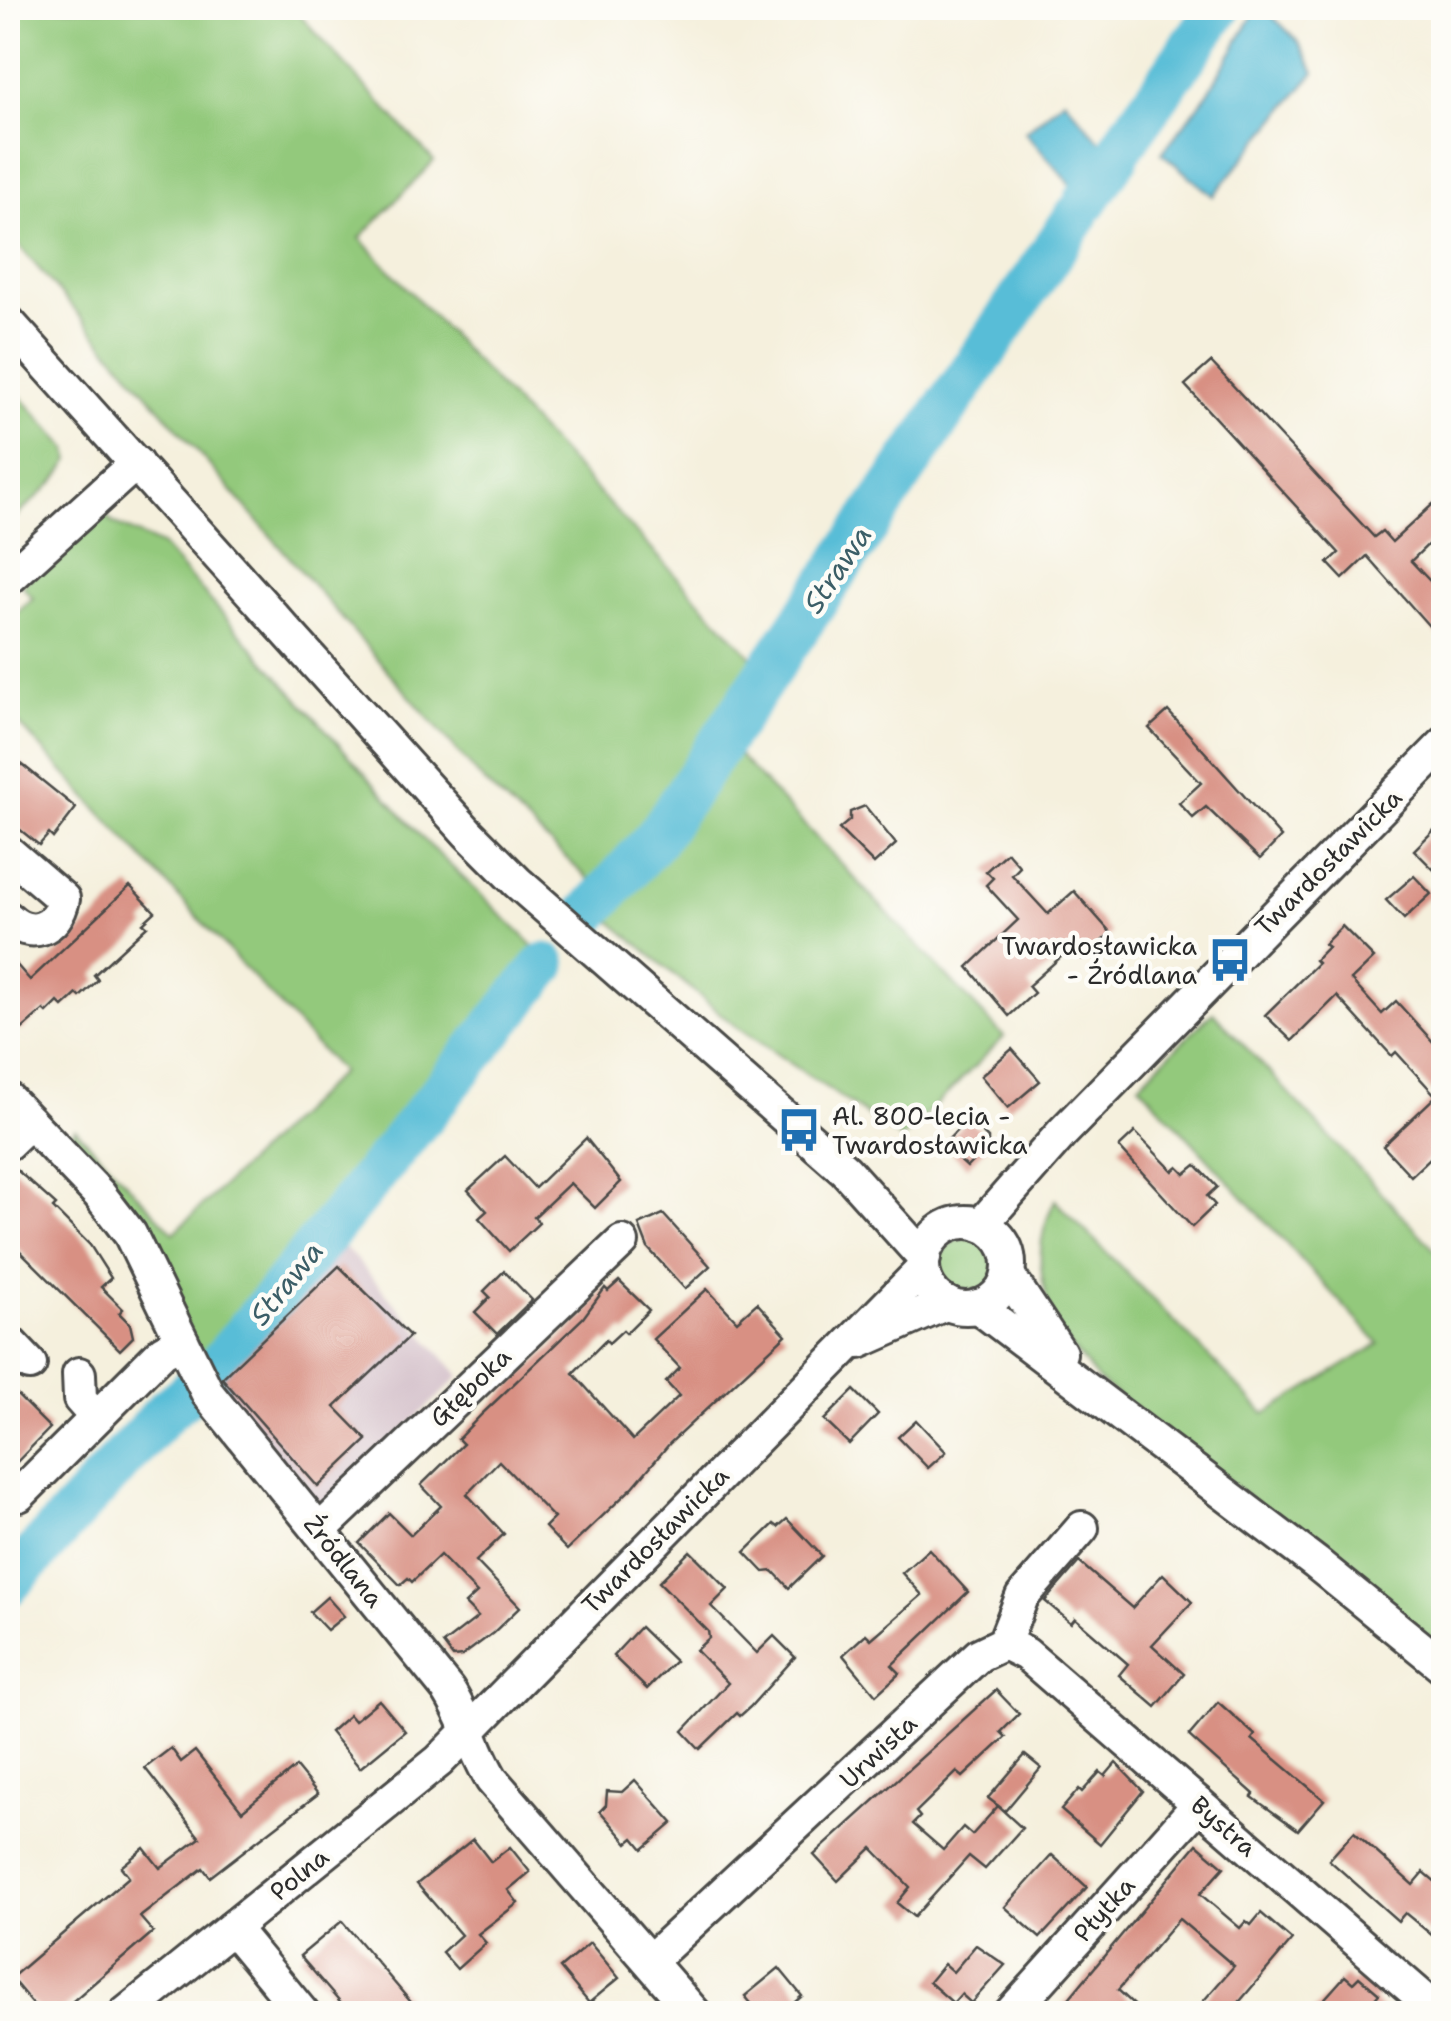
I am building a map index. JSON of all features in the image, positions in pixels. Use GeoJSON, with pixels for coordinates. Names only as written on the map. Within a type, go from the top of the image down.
{"type":"FeatureCollection","features":[{"type":"Feature","properties":{"kind":"street"},"geometry":{"type":"LineString","coordinates":[[13,328],[493,858],[846,1170],[924,1263],[930,1289],[962,1305],[1092,1392],[1316,1563],[1444,1667]]}},
{"type":"Feature","properties":{"kind":"street"},"geometry":{"type":"LineString","coordinates":[[8,579],[136,463]]}},
{"type":"Feature","properties":{"kind":"street","name":"Twardosławicka"},"geometry":{"type":"LineString","coordinates":[[998,1248],[1046,1153],[1444,744]]}},
{"type":"Feature","properties":{"kind":"street"},"geometry":{"type":"LineString","coordinates":[[8,852],[62,899],[51,921],[38,931],[23,930],[8,918]]}},
{"type":"Feature","properties":{"kind":"street","name":"Źródlana"},"geometry":{"type":"LineString","coordinates":[[15,1122],[99,1194],[130,1234],[201,1384],[448,1690],[492,1780],[695,2014]]}},
{"type":"Feature","properties":{"kind":"street"},"geometry":{"type":"LineString","coordinates":[[846,1170],[909,1210],[998,1248],[1092,1392]]}},
{"type":"Feature","properties":{"kind":"street"},"geometry":{"type":"LineString","coordinates":[[924,1263],[933,1238],[947,1226]]}},
{"type":"Feature","properties":{"kind":"street","name":"Głęboka"},"geometry":{"type":"LineString","coordinates":[[319,1532],[622,1242]]}},
{"type":"Feature","properties":{"kind":"street"},"geometry":{"type":"LineString","coordinates":[[962,1305],[994,1297],[998,1248]]}},
{"type":"Feature","properties":{"kind":"street","name":"Twardosławicka"},"geometry":{"type":"LineString","coordinates":[[470,1730],[924,1263]]}},
{"type":"Feature","properties":{"kind":"street","name":"Twardosławicka"},"geometry":{"type":"LineString","coordinates":[[842,1351],[962,1305]]}},
{"type":"Feature","properties":{"kind":"street"},"geometry":{"type":"LineString","coordinates":[[20,1495],[163,1350],[182,1341]]}},
{"type":"Feature","properties":{"kind":"street"},"geometry":{"type":"LineString","coordinates":[[79,1374],[80,1399],[96,1417]]}},
{"type":"Feature","properties":{"kind":"street"},"geometry":{"type":"LineString","coordinates":[[1004,1643],[1022,1596],[1082,1528]]}},
{"type":"Feature","properties":{"kind":"street","name":"Bystra"},"geometry":{"type":"LineString","coordinates":[[1004,1643],[1026,1654],[1428,2009]]}},
{"type":"Feature","properties":{"kind":"street","name":"Urwista"},"geometry":{"type":"LineString","coordinates":[[650,1960],[980,1655],[1004,1643]]}},
{"type":"Feature","properties":{"kind":"street","name":"Polna"},"geometry":{"type":"LineString","coordinates":[[125,2014],[439,1761],[470,1730]]}},
{"type":"Feature","properties":{"kind":"street","name":"Płytka"},"geometry":{"type":"LineString","coordinates":[[1010,2014],[1199,1804]]}},
{"type":"Feature","properties":{"kind":"street"},"geometry":{"type":"LineString","coordinates":[[232,1928],[303,2014]]}},
{"type":"Feature","properties":{"kind":"shaded area"},"geometry":{"type":"Polygon","coordinates":[[[336,1237],[460,1376],[318,1511],[213,1381],[336,1237]]]}},
{"type":"Feature","properties":{"kind":"green space"},"geometry":{"type":"Polygon","coordinates":[[[8,8],[293,8],[434,161],[360,238],[756,661],[650,822],[593,883],[484,782],[8,233],[8,8]]]}},
{"type":"Feature","properties":{"kind":"green space"},"geometry":{"type":"Polygon","coordinates":[[[8,383],[68,449],[70,460],[55,481],[8,524],[8,383]]]}},
{"type":"Feature","properties":{"kind":"green space"},"geometry":{"type":"Polygon","coordinates":[[[103,511],[113,523],[161,545],[426,842],[538,950],[204,1360],[67,1139],[75,1129],[174,1233],[341,1072],[8,712],[8,620],[33,598],[22,585],[103,511]]]}},
{"type":"Feature","properties":{"kind":"green space"},"geometry":{"type":"Polygon","coordinates":[[[730,746],[1004,1037],[902,1139],[734,1025],[601,913],[632,879],[730,746]]]}},
{"type":"Feature","properties":{"kind":"green space"},"geometry":{"type":"Polygon","coordinates":[[[1213,1012],[1443,1259],[1443,1650],[1099,1381],[1048,1319],[1051,1314],[1041,1256],[1044,1229],[1055,1200],[1265,1414],[1379,1344],[1139,1084],[1213,1012]]]}},
{"type":"Feature","properties":{"kind":"green space"},"geometry":{"type":"Polygon","coordinates":[[[968,1238],[988,1247],[997,1267],[988,1287],[968,1296],[948,1287],[939,1267],[948,1247],[968,1238]]]}},
{"type":"Feature","properties":{"kind":"water"},"geometry":{"type":"Polygon","coordinates":[[[1257,8],[1264,8],[1298,41],[1315,72],[1213,196],[1162,153],[1208,93],[1257,8]]]}},
{"type":"Feature","properties":{"kind":"water"},"geometry":{"type":"Polygon","coordinates":[[[1064,99],[1106,148],[1075,189],[1025,132],[1064,99]]]}},
{"type":"Feature","properties":{"kind":"building"},"geometry":{"type":"Polygon","coordinates":[[[1211,362],[1374,537],[1382,531],[1392,542],[1433,504],[1444,516],[1444,529],[1411,561],[1444,596],[1444,643],[1367,556],[1343,579],[1328,563],[1339,553],[1185,385],[1211,362]]]}},
{"type":"Feature","properties":{"kind":"building"},"geometry":{"type":"Polygon","coordinates":[[[1168,711],[1281,837],[1260,859],[1206,807],[1193,818],[1179,803],[1201,783],[1149,728],[1168,711]]]}},
{"type":"Feature","properties":{"kind":"building"},"geometry":{"type":"Polygon","coordinates":[[[8,753],[76,808],[53,838],[49,834],[39,845],[8,820],[8,753]]]}},
{"type":"Feature","properties":{"kind":"building"},"geometry":{"type":"Polygon","coordinates":[[[865,806],[896,844],[874,864],[839,829],[850,820],[850,812],[865,806]]]}},
{"type":"Feature","properties":{"kind":"building"},"geometry":{"type":"Polygon","coordinates":[[[1444,820],[1444,880],[1414,850],[1444,820]]]}},
{"type":"Feature","properties":{"kind":"building"},"geometry":{"type":"Polygon","coordinates":[[[1007,852],[1020,867],[1012,875],[1048,914],[1074,891],[1111,933],[1082,959],[1072,947],[1028,986],[1034,993],[1009,1016],[968,967],[1018,920],[986,885],[993,878],[986,871],[1007,852]]]}},
{"type":"Feature","properties":{"kind":"building"},"geometry":{"type":"Polygon","coordinates":[[[1414,876],[1431,894],[1404,919],[1386,900],[1414,876]]]}},
{"type":"Feature","properties":{"kind":"building"},"geometry":{"type":"Polygon","coordinates":[[[130,886],[155,912],[143,923],[147,926],[94,975],[98,980],[80,997],[77,994],[63,1007],[58,1002],[20,1031],[8,1017],[8,955],[30,980],[130,886]]]}},
{"type":"Feature","properties":{"kind":"building"},"geometry":{"type":"Polygon","coordinates":[[[1342,926],[1374,958],[1351,980],[1382,1014],[1396,1001],[1444,1054],[1444,1145],[1411,1176],[1383,1146],[1436,1096],[1396,1052],[1392,1056],[1337,996],[1292,1041],[1265,1015],[1318,963],[1315,960],[1328,947],[1324,944],[1342,926]]]}},
{"type":"Feature","properties":{"kind":"building"},"geometry":{"type":"Polygon","coordinates":[[[1012,1049],[1040,1081],[1008,1108],[981,1076],[1012,1049]]]}},
{"type":"Feature","properties":{"kind":"building"},"geometry":{"type":"Polygon","coordinates":[[[968,1119],[988,1138],[988,1145],[967,1167],[943,1145],[968,1119]]]}},
{"type":"Feature","properties":{"kind":"building"},"geometry":{"type":"Polygon","coordinates":[[[1135,1132],[1173,1171],[1178,1167],[1185,1174],[1196,1165],[1217,1187],[1207,1196],[1215,1205],[1192,1227],[1119,1147],[1135,1132]]]}},
{"type":"Feature","properties":{"kind":"building"},"geometry":{"type":"Polygon","coordinates":[[[586,1138],[621,1182],[595,1208],[570,1183],[534,1217],[539,1223],[509,1251],[479,1218],[487,1211],[468,1190],[505,1156],[535,1188],[586,1138]]]}},
{"type":"Feature","properties":{"kind":"building"},"geometry":{"type":"Polygon","coordinates":[[[8,1162],[56,1205],[53,1208],[90,1245],[111,1278],[101,1287],[123,1309],[119,1313],[130,1324],[133,1337],[120,1350],[8,1239],[8,1162]]]}},
{"type":"Feature","properties":{"kind":"building"},"geometry":{"type":"Polygon","coordinates":[[[663,1214],[710,1266],[685,1289],[648,1248],[639,1225],[663,1214]]]}},
{"type":"Feature","properties":{"kind":"building"},"geometry":{"type":"Polygon","coordinates":[[[339,1266],[410,1336],[335,1407],[367,1440],[318,1487],[222,1378],[339,1266]]]}},
{"type":"Feature","properties":{"kind":"building"},"geometry":{"type":"Polygon","coordinates":[[[504,1271],[532,1300],[497,1334],[475,1312],[490,1297],[484,1291],[504,1271]]]}},
{"type":"Feature","properties":{"kind":"building"},"geometry":{"type":"Polygon","coordinates":[[[619,1281],[649,1310],[626,1333],[623,1330],[609,1343],[606,1340],[573,1373],[633,1440],[679,1396],[666,1382],[680,1368],[653,1339],[707,1289],[737,1321],[757,1303],[786,1335],[670,1443],[633,1487],[567,1550],[545,1527],[554,1518],[499,1461],[467,1494],[504,1534],[476,1561],[520,1607],[493,1633],[462,1656],[453,1657],[443,1644],[478,1617],[465,1604],[477,1593],[440,1555],[412,1582],[408,1578],[400,1585],[359,1543],[389,1513],[411,1535],[441,1506],[421,1485],[463,1444],[458,1439],[482,1414],[583,1318],[605,1288],[608,1291],[619,1281]]]}},
{"type":"Feature","properties":{"kind":"building"},"geometry":{"type":"Polygon","coordinates":[[[8,1386],[50,1428],[8,1471],[8,1386]]]}},
{"type":"Feature","properties":{"kind":"building"},"geometry":{"type":"Polygon","coordinates":[[[854,1390],[878,1414],[849,1444],[824,1420],[854,1390]]]}},
{"type":"Feature","properties":{"kind":"building"},"geometry":{"type":"Polygon","coordinates":[[[916,1420],[946,1452],[928,1468],[898,1437],[916,1420]]]}},
{"type":"Feature","properties":{"kind":"building"},"geometry":{"type":"Polygon","coordinates":[[[787,1519],[822,1556],[789,1588],[773,1571],[764,1572],[745,1552],[774,1524],[778,1527],[787,1519]]]}},
{"type":"Feature","properties":{"kind":"building"},"geometry":{"type":"Polygon","coordinates":[[[929,1549],[968,1592],[892,1665],[900,1673],[876,1695],[843,1655],[866,1634],[871,1639],[922,1595],[902,1573],[929,1549]]]}},
{"type":"Feature","properties":{"kind":"building"},"geometry":{"type":"Polygon","coordinates":[[[690,1551],[728,1589],[711,1606],[757,1653],[774,1636],[795,1657],[750,1707],[740,1716],[737,1713],[700,1749],[683,1731],[728,1683],[696,1650],[709,1638],[708,1631],[659,1582],[690,1551]]]}},
{"type":"Feature","properties":{"kind":"building"},"geometry":{"type":"Polygon","coordinates":[[[1079,1562],[1132,1608],[1163,1574],[1192,1602],[1152,1645],[1184,1674],[1156,1707],[1119,1675],[1128,1664],[1075,1618],[1071,1623],[1045,1601],[1079,1562]]]}},
{"type":"Feature","properties":{"kind":"building"},"geometry":{"type":"Polygon","coordinates":[[[327,1597],[344,1616],[327,1630],[310,1612],[327,1597]]]}},
{"type":"Feature","properties":{"kind":"building"},"geometry":{"type":"Polygon","coordinates":[[[640,1627],[675,1661],[647,1689],[613,1656],[640,1627]]]}},
{"type":"Feature","properties":{"kind":"building"},"geometry":{"type":"Polygon","coordinates":[[[996,1690],[1019,1714],[1001,1732],[1006,1737],[963,1777],[957,1772],[916,1812],[920,1817],[913,1824],[943,1850],[963,1827],[972,1835],[998,1806],[1022,1828],[985,1869],[969,1856],[914,1917],[897,1903],[910,1887],[872,1848],[838,1881],[814,1855],[996,1690]]]}},
{"type":"Feature","properties":{"kind":"building"},"geometry":{"type":"Polygon","coordinates":[[[379,1700],[405,1731],[360,1768],[330,1732],[349,1715],[354,1721],[379,1700]]]}},
{"type":"Feature","properties":{"kind":"building"},"geometry":{"type":"Polygon","coordinates":[[[1218,1702],[1255,1735],[1252,1739],[1324,1800],[1298,1830],[1252,1797],[1254,1794],[1189,1736],[1218,1702]]]}},
{"type":"Feature","properties":{"kind":"building"},"geometry":{"type":"Polygon","coordinates":[[[171,1748],[181,1762],[195,1751],[242,1811],[296,1767],[318,1794],[210,1877],[203,1868],[140,1917],[153,1932],[58,2014],[41,2014],[11,1978],[129,1877],[121,1867],[144,1848],[160,1868],[200,1838],[145,1768],[171,1748]]]}},
{"type":"Feature","properties":{"kind":"building"},"geometry":{"type":"Polygon","coordinates":[[[1025,1755],[1041,1768],[1005,1811],[988,1798],[1025,1755]]]}},
{"type":"Feature","properties":{"kind":"building"},"geometry":{"type":"Polygon","coordinates":[[[1116,1763],[1143,1791],[1100,1844],[1061,1810],[1079,1789],[1082,1792],[1100,1772],[1105,1776],[1116,1763]]]}},
{"type":"Feature","properties":{"kind":"building"},"geometry":{"type":"Polygon","coordinates":[[[635,1780],[673,1823],[643,1849],[634,1838],[628,1843],[600,1811],[606,1805],[607,1791],[622,1792],[635,1780]]]}},
{"type":"Feature","properties":{"kind":"building"},"geometry":{"type":"Polygon","coordinates":[[[1354,1832],[1413,1885],[1424,1872],[1444,1889],[1444,1945],[1405,1913],[1398,1921],[1329,1860],[1354,1832]]]}},
{"type":"Feature","properties":{"kind":"building"},"geometry":{"type":"Polygon","coordinates":[[[473,1839],[491,1862],[510,1847],[530,1872],[508,1890],[518,1903],[478,1934],[486,1943],[457,1969],[442,1952],[461,1935],[417,1884],[473,1839]]]}},
{"type":"Feature","properties":{"kind":"building"},"geometry":{"type":"Polygon","coordinates":[[[1197,1844],[1224,1867],[1200,1894],[1240,1928],[1246,1921],[1251,1925],[1261,1913],[1292,1940],[1229,2014],[1192,2014],[1234,1966],[1179,1919],[1118,1990],[1144,2014],[1056,2014],[1197,1844]]]}},
{"type":"Feature","properties":{"kind":"building"},"geometry":{"type":"Polygon","coordinates":[[[1052,1855],[1087,1887],[1040,1938],[1005,1907],[1052,1855]]]}},
{"type":"Feature","properties":{"kind":"building"},"geometry":{"type":"Polygon","coordinates":[[[342,1921],[421,2014],[350,2014],[300,1956],[342,1921]]]}},
{"type":"Feature","properties":{"kind":"building"},"geometry":{"type":"Polygon","coordinates":[[[590,1943],[619,1978],[589,2003],[560,1968],[590,1943]]]}},
{"type":"Feature","properties":{"kind":"building"},"geometry":{"type":"Polygon","coordinates":[[[976,1945],[1005,1965],[971,2003],[961,1994],[953,2003],[929,1982],[944,1964],[953,1972],[976,1945]]]}},
{"type":"Feature","properties":{"kind":"building"},"geometry":{"type":"Polygon","coordinates":[[[779,1968],[802,1996],[781,2014],[760,2014],[745,1996],[779,1968]]]}},
{"type":"Feature","properties":{"kind":"building"},"geometry":{"type":"Polygon","coordinates":[[[1345,1976],[1353,1983],[1359,1977],[1379,1994],[1373,2001],[1387,2014],[1311,2014],[1345,1976]]]}},
{"type":"Feature","properties":{"kind":"waterway","name":"Strawa"},"geometry":{"type":"LineString","coordinates":[[1124,143],[1219,8]]}},
{"type":"Feature","properties":{"kind":"waterway","name":"Strawa"},"geometry":{"type":"LineString","coordinates":[[1086,201],[1118,154]]}},
{"type":"Feature","properties":{"kind":"waterway","name":"Strawa"},"geometry":{"type":"LineString","coordinates":[[587,915],[656,838],[1077,215]]}},
{"type":"Feature","properties":{"kind":"waterway","name":"Strawa"},"geometry":{"type":"LineString","coordinates":[[8,1584],[168,1409],[213,1373],[545,965]]}},
{"type":"Feature","properties":{"kind":"place","name":"Twardosławicka - Źródlana"},"geometry":{"type":"Point","coordinates":[1230,960]}},
{"type":"Feature","properties":{"kind":"place","name":"Al. 800-lecia - Twardosławicka"},"geometry":{"type":"Point","coordinates":[799,1130]}}]}
